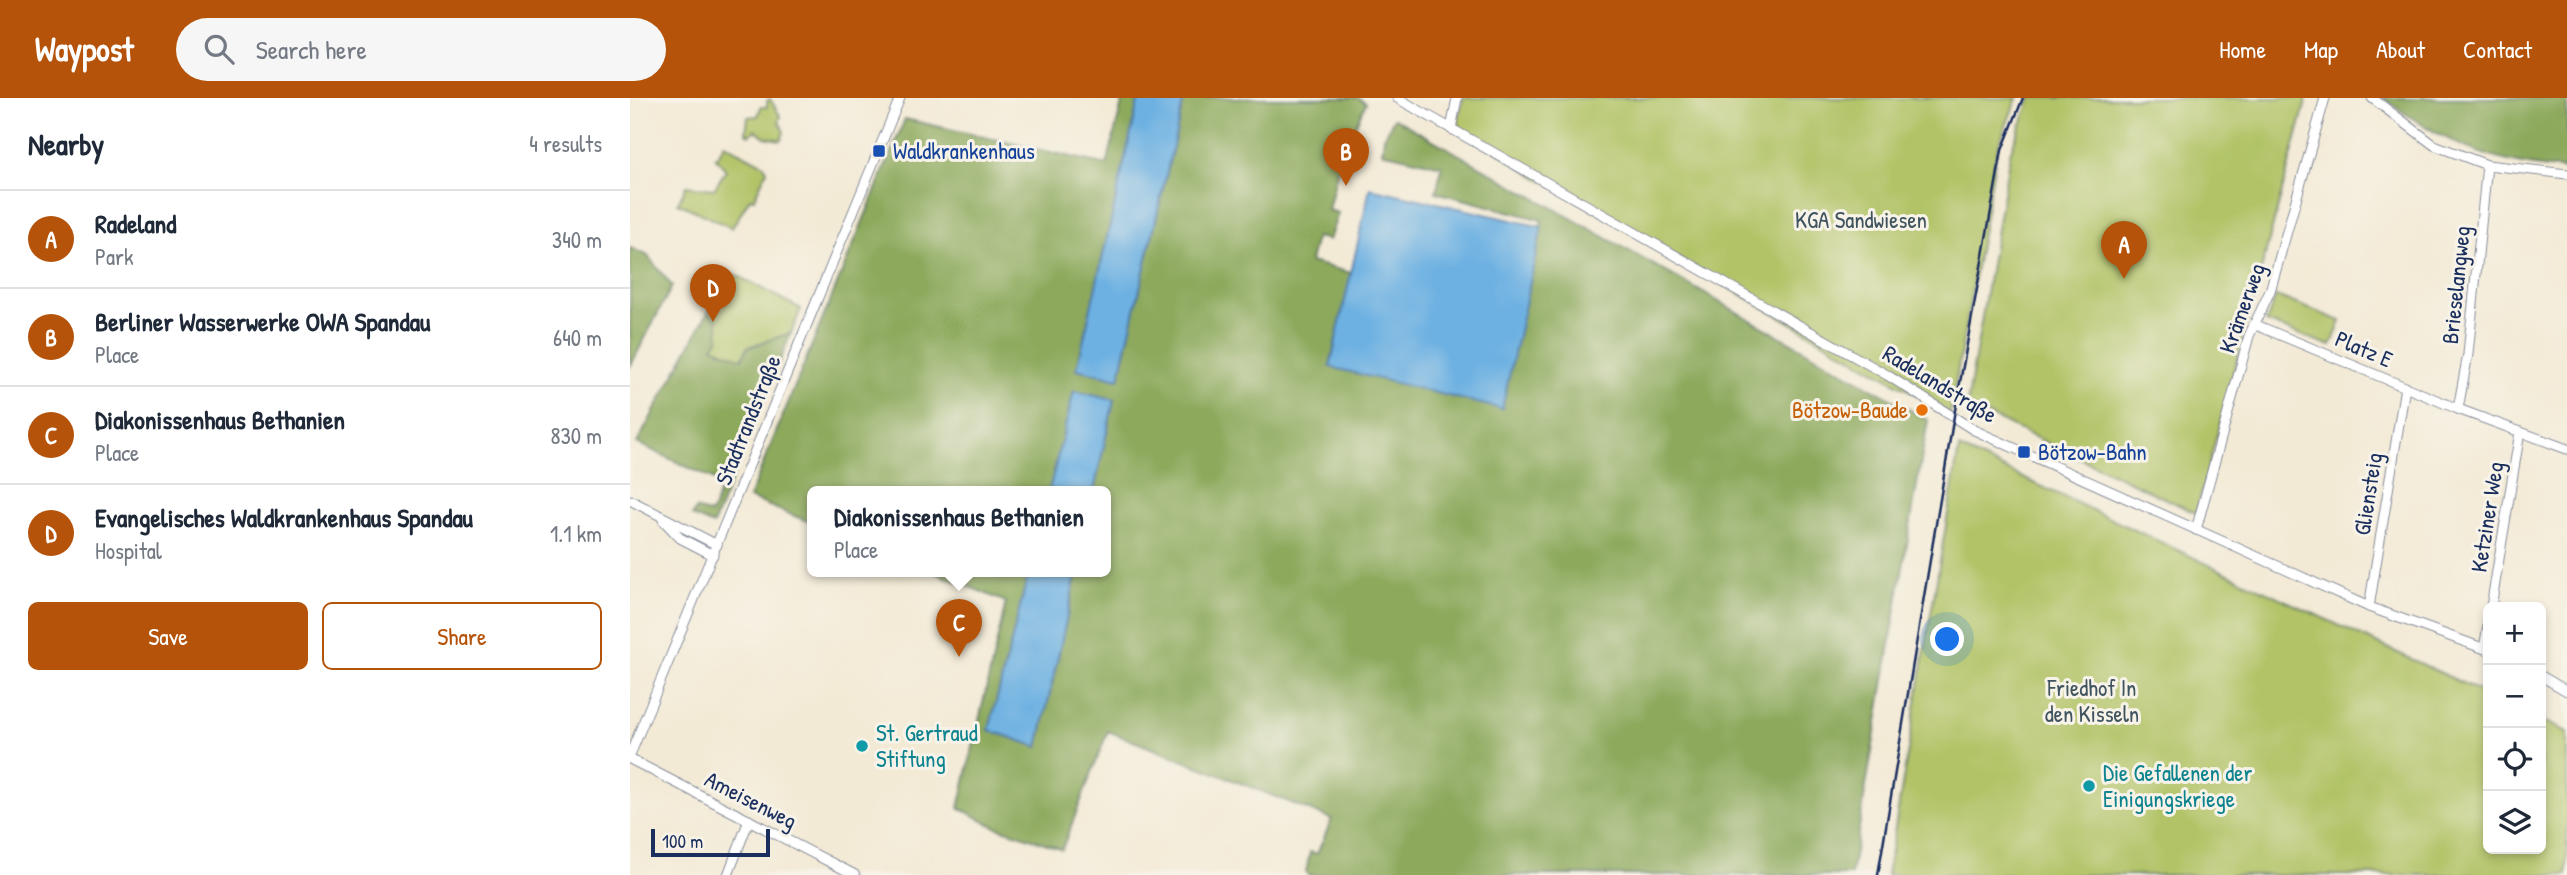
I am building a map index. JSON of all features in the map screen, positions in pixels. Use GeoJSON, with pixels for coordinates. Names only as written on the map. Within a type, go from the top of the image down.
{"type":"FeatureCollection","features":[{"type":"Feature","properties":{"kind":"street","name":"Stadtrandstraße"},"geometry":{"type":"LineString","coordinates":[[630,757],[900,98]]}},
{"type":"Feature","properties":{"kind":"street","name":"Radelandstraße"},"geometry":{"type":"LineString","coordinates":[[1397,98],[1897,380],[1974,430],[2369,607],[2483,648]]}},
{"type":"Feature","properties":{"kind":"street"},"geometry":{"type":"LineString","coordinates":[[1451,129],[1457,98]]}},
{"type":"Feature","properties":{"kind":"street","name":"Krämerweg"},"geometry":{"type":"LineString","coordinates":[[2196,530],[2249,336],[2256,325],[2281,254],[2325,98]]}},
{"type":"Feature","properties":{"kind":"street"},"geometry":{"type":"LineString","coordinates":[[2372,98],[2434,145],[2487,165],[2567,174]]}},
{"type":"Feature","properties":{"kind":"street","name":"Brieselangweg"},"geometry":{"type":"LineString","coordinates":[[2458,409],[2468,354],[2487,165]]}},
{"type":"Feature","properties":{"kind":"street","name":"Platz E"},"geometry":{"type":"LineString","coordinates":[[2256,325],[2458,409],[2567,449]]}},
{"type":"Feature","properties":{"kind":"street","name":"Gliensteig"},"geometry":{"type":"LineString","coordinates":[[2369,607],[2405,387]]}},
{"type":"Feature","properties":{"kind":"street","name":"Ketziner Weg"},"geometry":{"type":"LineString","coordinates":[[2492,602],[2520,432]]}},
{"type":"Feature","properties":{"kind":"street"},"geometry":{"type":"LineString","coordinates":[[630,500],[715,550]]}},
{"type":"Feature","properties":{"kind":"street"},"geometry":{"type":"LineString","coordinates":[[2546,679],[2567,691]]}},
{"type":"Feature","properties":{"kind":"street","name":"Ameisenweg"},"geometry":{"type":"LineString","coordinates":[[630,757],[855,875]]}},
{"type":"Feature","properties":{"kind":"street"},"geometry":{"type":"LineString","coordinates":[[729,875],[749,820]]}},
{"type":"Feature","properties":{"kind":"green space"},"geometry":{"type":"Polygon","coordinates":[[[1123,98],[1139,98],[1077,369],[1119,379],[1184,98],[1358,98],[1366,103],[1341,156],[1328,210],[1338,213],[1329,240],[1316,237],[1310,262],[1351,273],[1330,366],[1502,408],[1542,220],[1436,192],[1442,166],[1382,152],[1384,137],[1394,118],[1928,420],[1851,875],[1308,875],[1306,872],[1310,852],[1317,854],[1332,819],[1108,731],[1062,849],[994,826],[959,808],[1006,602],[946,577],[1027,577],[989,730],[1038,747],[1076,577],[1111,577],[1111,486],[1095,486],[1114,400],[1074,391],[1050,486],[807,486],[807,521],[749,498],[905,119],[1107,165],[1123,98]]]}},
{"type":"Feature","properties":{"kind":"green space","name":"KGA Sandwiesen"},"geometry":{"type":"Polygon","coordinates":[[[1463,98],[2017,98],[1997,149],[1950,414],[1538,178],[1461,128],[1458,123],[1463,98]]]}},
{"type":"Feature","properties":{"kind":"green space"},"geometry":{"type":"Polygon","coordinates":[[[2031,98],[2307,98],[2196,513],[1967,405],[2010,153],[2031,98]]]}},
{"type":"Feature","properties":{"kind":"green space"},"geometry":{"type":"Polygon","coordinates":[[[2382,98],[2567,98],[2567,170],[2513,162],[2469,149],[2428,128],[2382,98]]]}},
{"type":"Feature","properties":{"kind":"green space"},"geometry":{"type":"Polygon","coordinates":[[[770,99],[781,117],[779,121],[784,132],[781,140],[765,137],[755,130],[750,135],[746,133],[748,117],[758,116],[761,107],[767,107],[767,101],[770,99]]]}},
{"type":"Feature","properties":{"kind":"green space"},"geometry":{"type":"Polygon","coordinates":[[[724,144],[764,165],[767,170],[754,199],[750,198],[732,228],[678,203],[686,186],[714,189],[726,170],[715,157],[724,144]]]}},
{"type":"Feature","properties":{"kind":"green space"},"geometry":{"type":"Polygon","coordinates":[[[630,248],[647,255],[672,286],[630,367],[630,248]]]}},
{"type":"Feature","properties":{"kind":"green space"},"geometry":{"type":"Polygon","coordinates":[[[728,271],[801,309],[791,333],[747,347],[743,360],[712,347],[718,318],[708,312],[728,271]]]}},
{"type":"Feature","properties":{"kind":"green space"},"geometry":{"type":"Polygon","coordinates":[[[2276,296],[2341,321],[2331,346],[2266,322],[2276,296]]]}},
{"type":"Feature","properties":{"kind":"green space"},"geometry":{"type":"Polygon","coordinates":[[[708,312],[717,318],[719,338],[713,347],[742,359],[747,348],[791,333],[713,525],[692,516],[696,509],[711,514],[723,484],[637,443],[708,312]]]}},
{"type":"Feature","properties":{"kind":"green space","name":"Friedhof In den Kisseln"},"geometry":{"type":"Polygon","coordinates":[[[1959,448],[2483,693],[2483,854],[2546,854],[2546,722],[2567,732],[2567,875],[1887,875],[1959,448]]]}},
{"type":"Feature","properties":{"kind":"water"},"geometry":{"type":"Polygon","coordinates":[[[1139,98],[1184,98],[1119,379],[1077,369],[1139,98]]]}},
{"type":"Feature","properties":{"kind":"water"},"geometry":{"type":"Polygon","coordinates":[[[1370,188],[1542,227],[1502,409],[1330,367],[1370,188]]]}},
{"type":"Feature","properties":{"kind":"water"},"geometry":{"type":"Polygon","coordinates":[[[1074,391],[1114,400],[1095,486],[1050,486],[1074,391]]]}},
{"type":"Feature","properties":{"kind":"water"},"geometry":{"type":"Polygon","coordinates":[[[1027,577],[1076,577],[1038,747],[989,730],[1027,577]]]}},
{"type":"Feature","properties":{"kind":"railway"},"geometry":{"type":"LineString","coordinates":[[1878,875],[1952,427],[2002,150],[2023,98]]}},
{"type":"Feature","properties":{"kind":"place","name":"Waldkrankenhaus"},"geometry":{"type":"Point","coordinates":[879,151]}},
{"type":"Feature","properties":{"kind":"place","name":"Berliner Wasserwerke OWA Spandau"},"geometry":{"type":"Point","coordinates":[1346,186]}},
{"type":"Feature","properties":{"kind":"place","name":"Radeland"},"geometry":{"type":"Point","coordinates":[2124,279]}},
{"type":"Feature","properties":{"kind":"place","name":"Evangelisches Waldkrankenhaus Spandau"},"geometry":{"type":"Point","coordinates":[713,322]}},
{"type":"Feature","properties":{"kind":"place","name":"Bötzow-Baude"},"geometry":{"type":"Point","coordinates":[1922,410]}},
{"type":"Feature","properties":{"kind":"place","name":"Bötzow-Bahn"},"geometry":{"type":"Point","coordinates":[2024,452]}},
{"type":"Feature","properties":{"kind":"place","name":"Diakonissenhaus Bethanien"},"geometry":{"type":"Point","coordinates":[959,657]}},
{"type":"Feature","properties":{"kind":"place","name":"St. Gertraud Stiftung"},"geometry":{"type":"Point","coordinates":[862,746]}},
{"type":"Feature","properties":{"kind":"place","name":"Die Gefallenen der Einigungskriege"},"geometry":{"type":"Point","coordinates":[2089,786]}}]}
